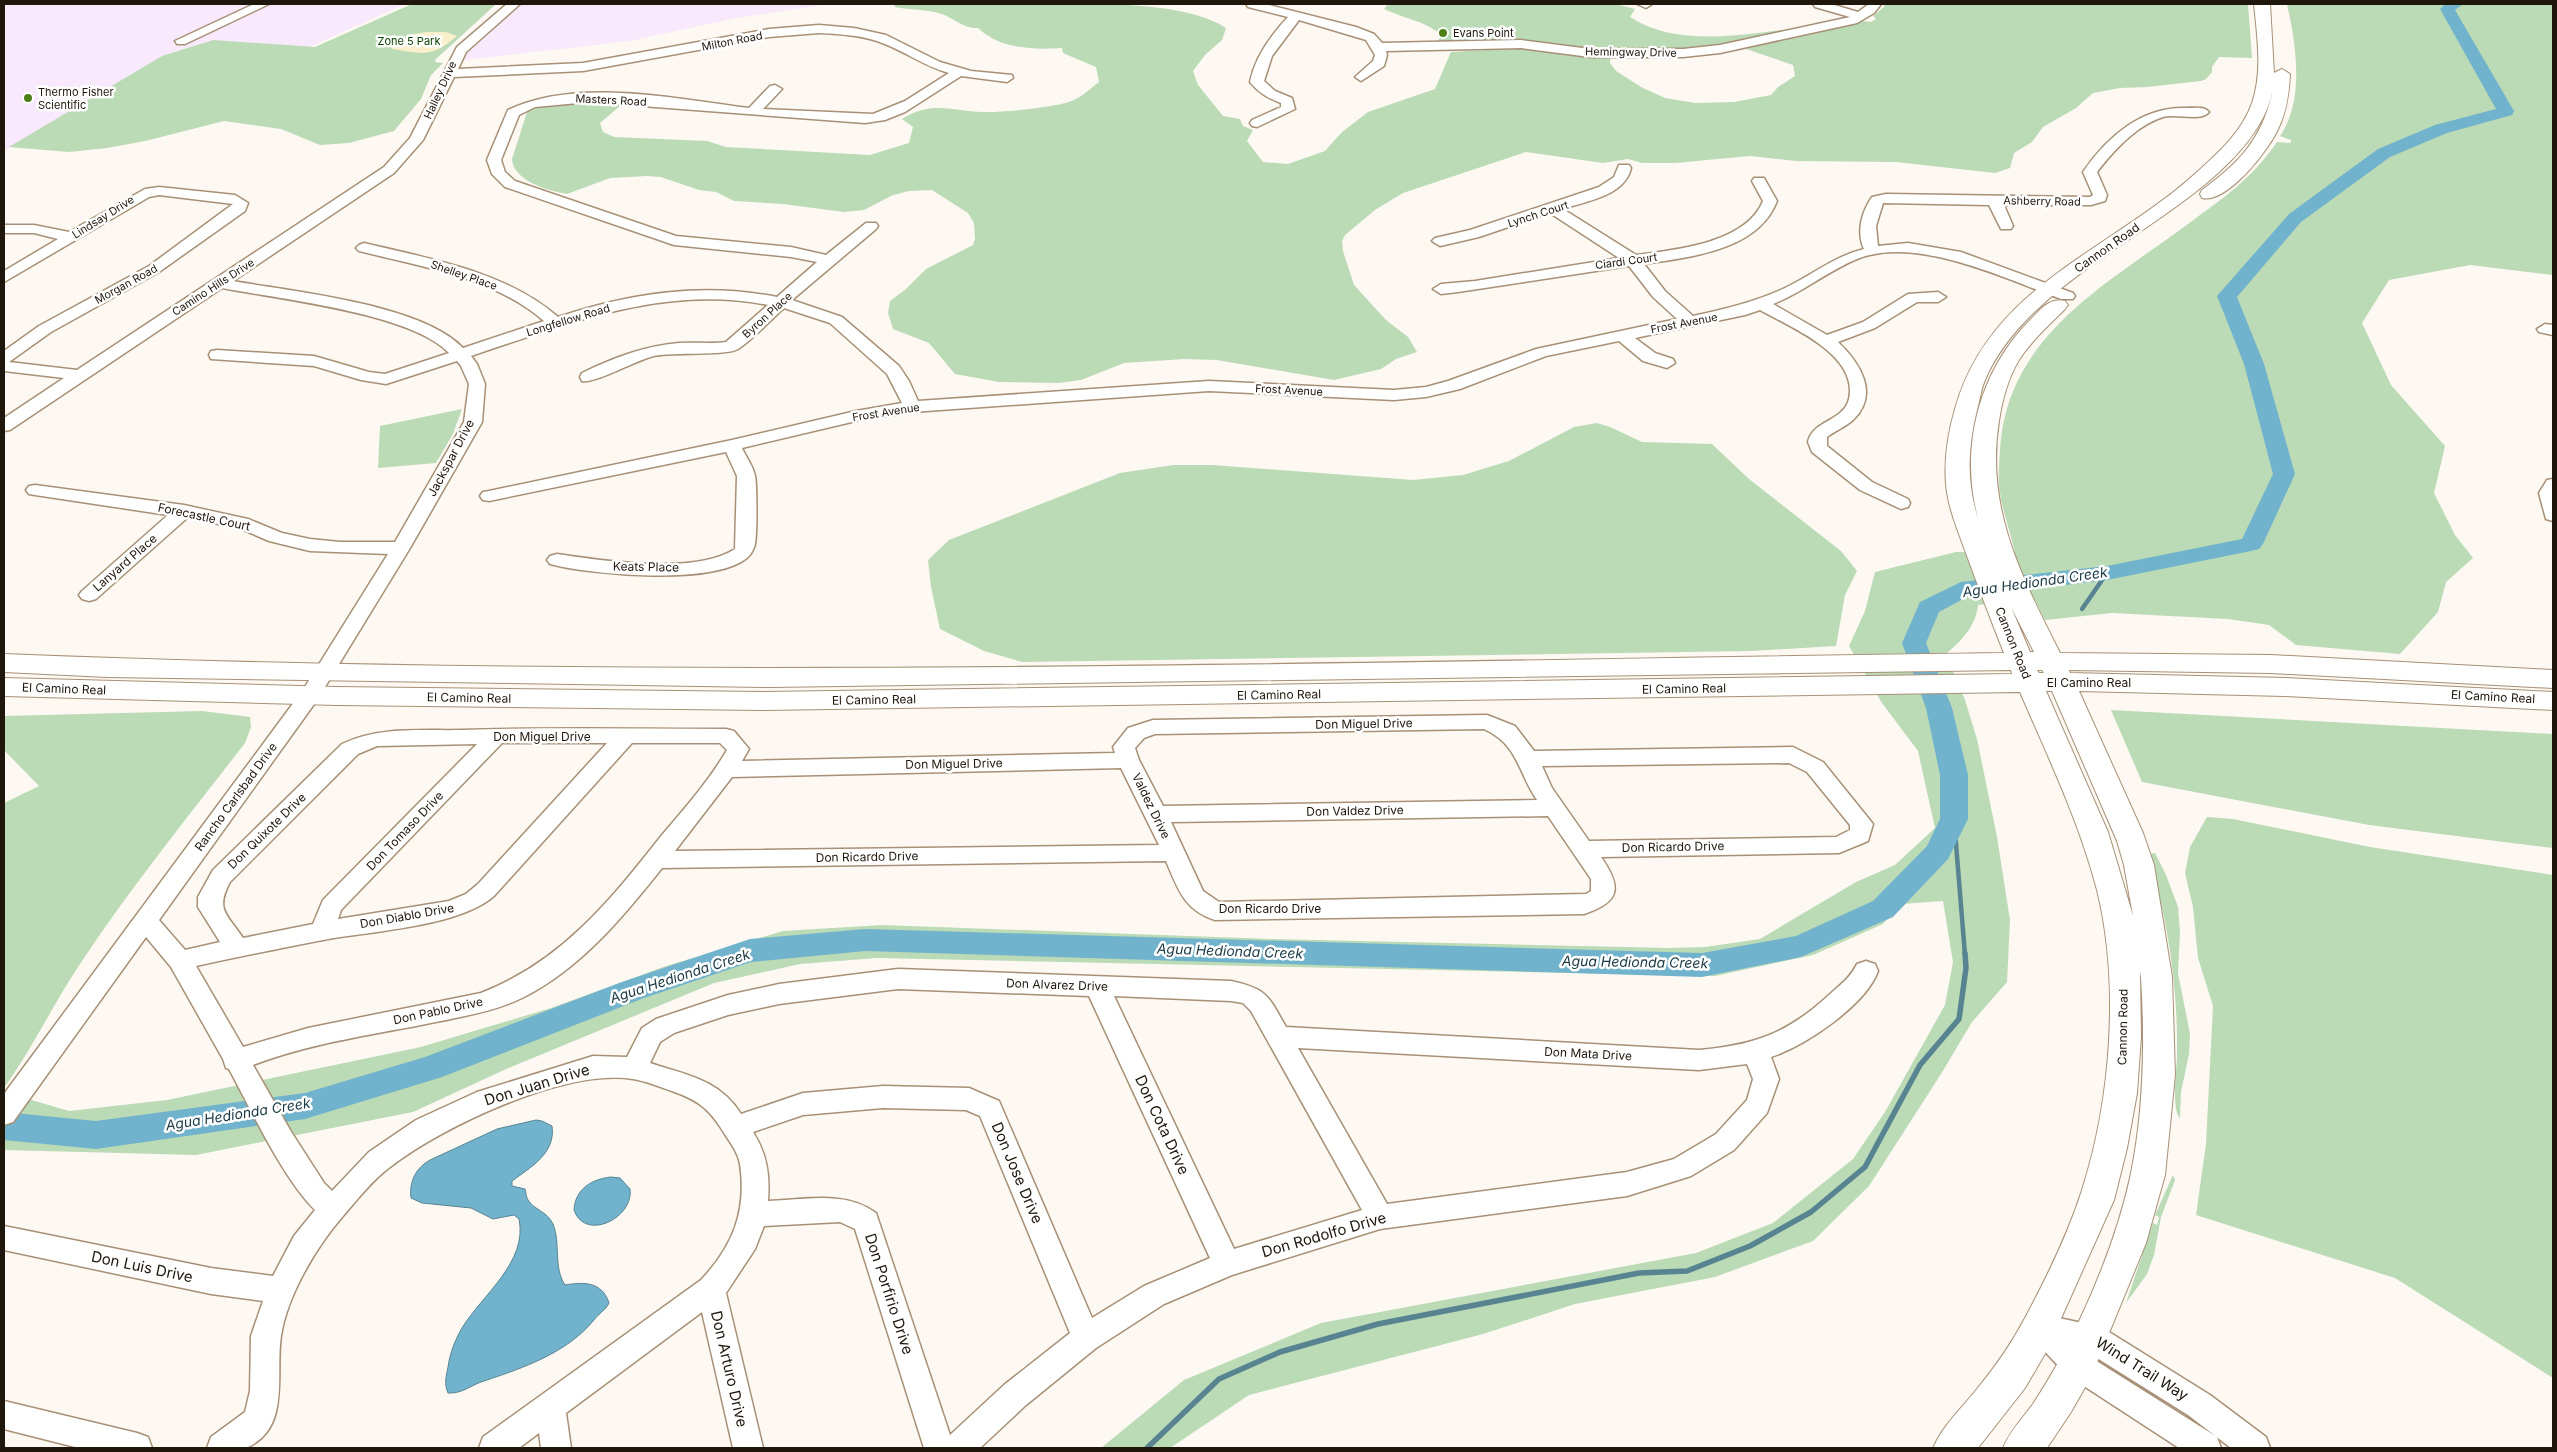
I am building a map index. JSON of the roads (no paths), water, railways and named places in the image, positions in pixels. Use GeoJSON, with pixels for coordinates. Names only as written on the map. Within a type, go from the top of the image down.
{"type":"FeatureCollection","features":[{"type":"Feature","properties":{"kind":"main road","name":"Cannon Road"},"geometry":{"type":"LineString","coordinates":[[2058,292],[2204,179],[2242,138],[2263,96],[2265,58],[2262,4]]}},
{"type":"Feature","properties":{"kind":"main road","name":"Cannon Road"},"geometry":{"type":"LineString","coordinates":[[1953,1448],[1992,1401],[2026,1353],[2040,1327],[2080,1239],[2104,1178],[2122,1088],[2125,1020],[2122,952],[2113,898],[2083,803],[2025,672],[2009,602],[1989,551],[1962,505],[1958,481],[1962,424],[1974,379],[1986,355],[2012,322],[2223,184],[2246,164],[2257,150],[2274,122],[2282,99],[2283,61],[2280,19]]}},
{"type":"Feature","properties":{"kind":"main road","name":"Cannon Road"},"geometry":{"type":"LineString","coordinates":[[2009,602],[2056,672],[2136,851],[2156,958],[2160,994],[2157,1101],[2147,1177],[2124,1258],[2084,1351],[2036,1432],[2023,1448]]}},
{"type":"Feature","properties":{"kind":"main road","name":"El Camino Real"},"geometry":{"type":"LineString","coordinates":[[4,664],[325,672],[770,678],[1880,674],[2332,666],[2553,679]]}},
{"type":"Feature","properties":{"kind":"main road","name":"El Camino Real"},"geometry":{"type":"LineString","coordinates":[[2056,672],[2285,687],[2553,701]]}},
{"type":"Feature","properties":{"kind":"main road","name":"El Camino Real"},"geometry":{"type":"LineString","coordinates":[[4,687],[310,695],[762,701],[1680,690],[1880,674]]}},
{"type":"Feature","properties":{"kind":"street"},"geometry":{"type":"LineString","coordinates":[[181,41],[263,4]]}},
{"type":"Feature","properties":{"kind":"street","name":"Halley Drive"},"geometry":{"type":"LineString","coordinates":[[416,140],[461,50],[514,4]]}},
{"type":"Feature","properties":{"kind":"street"},"geometry":{"type":"LineString","coordinates":[[1252,4],[1352,30],[1370,37],[1378,47],[1381,55],[1379,63],[1361,77]]}},
{"type":"Feature","properties":{"kind":"street"},"geometry":{"type":"LineString","coordinates":[[1819,4],[1860,16]]}},
{"type":"Feature","properties":{"kind":"street","name":"Hemingway Drive"},"geometry":{"type":"LineString","coordinates":[[1378,47],[1521,44],[1590,53],[1683,53],[1727,48],[1832,25],[1860,16],[1870,10],[1875,4]]}},
{"type":"Feature","properties":{"kind":"street"},"geometry":{"type":"LineString","coordinates":[[1258,122],[1288,109],[1287,101],[1270,94],[1257,82],[1257,72],[1285,28],[1297,16]]}},
{"type":"Feature","properties":{"kind":"street","name":"Milton Road"},"geometry":{"type":"LineString","coordinates":[[449,73],[527,72],[583,67],[769,33],[819,29],[854,32],[882,38],[936,65],[959,72],[1007,78]]}},
{"type":"Feature","properties":{"kind":"street","name":"Masters Road"},"geometry":{"type":"LineString","coordinates":[[829,260],[791,252],[674,240],[510,184],[502,178],[495,167],[494,160],[513,113],[519,108],[530,104],[566,98],[609,98],[752,112],[879,118],[905,105],[959,72]]}},
{"type":"Feature","properties":{"kind":"street"},"geometry":{"type":"LineString","coordinates":[[752,112],[775,89]]}},
{"type":"Feature","properties":{"kind":"street","name":"Ashberry Road"},"geometry":{"type":"LineString","coordinates":[[1873,251],[1867,242],[1866,228],[1876,200],[1886,198],[2097,200],[2100,195],[2090,172],[2098,160],[2145,120],[2161,114],[2202,112]]}},
{"type":"Feature","properties":{"kind":"street","name":"Camino Hills Drive"},"geometry":{"type":"LineString","coordinates":[[4,426],[380,177],[416,140]]}},
{"type":"Feature","properties":{"kind":"street","name":"Lynch Court"},"geometry":{"type":"LineString","coordinates":[[1440,241],[1474,234],[1553,209],[1604,190],[1618,182],[1623,176],[1624,168]]}},
{"type":"Feature","properties":{"kind":"street","name":"Ciardi Court"},"geometry":{"type":"LineString","coordinates":[[1441,290],[1471,288],[1576,268],[1697,249],[1742,234],[1756,223],[1770,201],[1759,181]]}},
{"type":"Feature","properties":{"kind":"street","name":"Lindsay Drive"},"geometry":{"type":"LineString","coordinates":[[4,277],[34,261],[71,236],[145,193],[159,190],[235,199],[241,202]]}},
{"type":"Feature","properties":{"kind":"street"},"geometry":{"type":"LineString","coordinates":[[1994,200],[2006,226]]}},
{"type":"Feature","properties":{"kind":"street","name":"Morgan Road"},"geometry":{"type":"LineString","coordinates":[[4,358],[45,329],[154,269],[240,208],[241,202]]}},
{"type":"Feature","properties":{"kind":"street"},"geometry":{"type":"LineString","coordinates":[[1553,209],[1633,260],[1659,294],[1690,322]]}},
{"type":"Feature","properties":{"kind":"street","name":"Byron Place"},"geometry":{"type":"LineString","coordinates":[[588,378],[612,364],[642,353],[677,348],[718,348],[731,346],[829,260],[871,226]]}},
{"type":"Feature","properties":{"kind":"street"},"geometry":{"type":"LineString","coordinates":[[4,229],[34,229],[71,236]]}},
{"type":"Feature","properties":{"kind":"street","name":"Shelley Place"},"geometry":{"type":"LineString","coordinates":[[364,248],[438,265],[512,292],[532,303],[555,323]]}},
{"type":"Feature","properties":{"kind":"street","name":"Frost Avenue"},"geometry":{"type":"LineString","coordinates":[[489,496],[732,446],[856,416],[912,407],[1209,386],[1394,395],[1426,392],[1454,385],[1542,352],[1690,322],[1762,304],[1791,291],[1852,256],[1873,251],[1908,248],[1962,257],[2058,292]]}},
{"type":"Feature","properties":{"kind":"street","name":"Jackspar Drive"},"geometry":{"type":"LineString","coordinates":[[220,283],[401,318],[434,333],[449,343],[469,364],[477,384],[473,422],[401,548],[325,672]]}},
{"type":"Feature","properties":{"kind":"street","name":"Longfellow Road"},"geometry":{"type":"LineString","coordinates":[[217,355],[273,356],[316,362],[372,379],[386,379],[555,323],[642,299],[673,296],[742,295],[782,301],[822,314],[847,328],[892,370],[901,381],[912,407]]}},
{"type":"Feature","properties":{"kind":"street"},"geometry":{"type":"LineString","coordinates":[[1825,341],[1870,325],[1914,297],[1938,297]]}},
{"type":"Feature","properties":{"kind":"street"},"geometry":{"type":"LineString","coordinates":[[1762,304],[1834,346],[1853,369],[1860,384],[1858,401],[1840,422],[1818,435],[1816,439],[1818,448],[1866,486],[1901,503]]}},
{"type":"Feature","properties":{"kind":"street"},"geometry":{"type":"LineString","coordinates":[[1622,335],[1649,357],[1666,363]]}},
{"type":"Feature","properties":{"kind":"street"},"geometry":{"type":"LineString","coordinates":[[4,366],[79,375]]}},
{"type":"Feature","properties":{"kind":"street","name":"Keats Place"},"geometry":{"type":"LineString","coordinates":[[557,560],[591,566],[672,570],[720,563],[738,556],[742,553],[746,543],[746,476],[732,446]]}},
{"type":"Feature","properties":{"kind":"street"},"geometry":{"type":"LineString","coordinates":[[2553,484],[2548,493],[2553,515]]}},
{"type":"Feature","properties":{"kind":"street","name":"Forecastle Court"},"geometry":{"type":"LineString","coordinates":[[35,490],[245,523],[279,538],[311,546],[350,549],[401,548]]}},
{"type":"Feature","properties":{"kind":"street","name":"Lanyard Place"},"geometry":{"type":"LineString","coordinates":[[89,595],[184,512]]}},
{"type":"Feature","properties":{"kind":"street","name":"Rancho Carlsbad Drive"},"geometry":{"type":"LineString","coordinates":[[4,1114],[325,672]]}},
{"type":"Feature","properties":{"kind":"street","name":"Don Miguel Drive"},"geometry":{"type":"LineString","coordinates":[[377,739],[498,736],[726,736],[738,749],[728,769],[1128,760],[1124,747],[1136,733],[1153,727],[1487,722],[1507,731],[1528,759],[1548,799]]}},
{"type":"Feature","properties":{"kind":"street","name":"Don Tomaso Drive"},"geometry":{"type":"LineString","coordinates":[[322,931],[331,906],[498,736]]}},
{"type":"Feature","properties":{"kind":"street","name":"Don Diablo Drive"},"geometry":{"type":"LineString","coordinates":[[180,960],[236,947],[453,909],[474,900],[486,890],[625,737]]}},
{"type":"Feature","properties":{"kind":"street","name":"Don Quixote Drive"},"geometry":{"type":"LineString","coordinates":[[236,947],[210,907],[210,897],[221,876],[350,749],[364,742],[377,739]]}},
{"type":"Feature","properties":{"kind":"street","name":"Don Ricardo Drive"},"geometry":{"type":"LineString","coordinates":[[1528,759],[1793,755],[1815,767],[1862,824],[1860,835],[1840,845],[1582,849]]}},
{"type":"Feature","properties":{"kind":"street","name":"Valdez Drive"},"geometry":{"type":"LineString","coordinates":[[1128,760],[1173,852]]}},
{"type":"Feature","properties":{"kind":"street","name":"Don Pablo Drive"},"geometry":{"type":"LineString","coordinates":[[241,1072],[272,1046],[486,1002],[528,982],[555,966],[590,936],[656,860],[728,769]]}},
{"type":"Feature","properties":{"kind":"street"},"geometry":{"type":"LineString","coordinates":[[1548,799],[1582,849]]}},
{"type":"Feature","properties":{"kind":"street","name":"Don Valdez Drive"},"geometry":{"type":"LineString","coordinates":[[1156,814],[1548,799]]}},
{"type":"Feature","properties":{"kind":"street","name":"Don Ricardo Drive"},"geometry":{"type":"LineString","coordinates":[[656,860],[1173,852],[1194,897],[1215,911],[1584,905],[1600,898],[1604,891],[1603,878],[1582,849]]}},
{"type":"Feature","properties":{"kind":"street"},"geometry":{"type":"LineString","coordinates":[[145,920],[180,960],[241,1072],[281,1138],[314,1191],[332,1209]]}},
{"type":"Feature","properties":{"kind":"street","name":"Don Mata Drive"},"geometry":{"type":"LineString","coordinates":[[1280,1037],[1699,1060],[1729,1059],[1754,1053],[1802,1032],[1863,979],[1866,971]]}},
{"type":"Feature","properties":{"kind":"street","name":"Don Alvarez Drive"},"geometry":{"type":"LineString","coordinates":[[634,1068],[651,1035],[665,1026],[728,1005],[779,994],[898,979],[1231,991],[1250,995],[1260,1004],[1380,1217]]}},
{"type":"Feature","properties":{"kind":"street","name":"Don Cota Drive"},"geometry":{"type":"LineString","coordinates":[[1097,987],[1227,1264]]}},
{"type":"Feature","properties":{"kind":"street","name":"Don Rodolfo Drive"},"geometry":{"type":"LineString","coordinates":[[958,1448],[1016,1395],[1086,1338],[1154,1295],[1227,1264],[1380,1217],[1627,1184],[1681,1168],[1724,1142],[1758,1105],[1766,1079],[1761,1063],[1754,1053]]}},
{"type":"Feature","properties":{"kind":"street","name":"Don Juan Drive"},"geometry":{"type":"LineString","coordinates":[[222,1448],[258,1421],[265,1390],[266,1336],[281,1290],[304,1246],[332,1209],[378,1160],[425,1128],[486,1100],[543,1080],[592,1068],[634,1068],[701,1090],[722,1106],[737,1126],[751,1152],[756,1182],[754,1214],[745,1240],[723,1276],[711,1289],[494,1448]]}},
{"type":"Feature","properties":{"kind":"street","name":"Don Jose Drive"},"geometry":{"type":"LineString","coordinates":[[737,1126],[803,1104],[883,1097],[969,1098],[990,1109],[1086,1338]]}},
{"type":"Feature","properties":{"kind":"street","name":"Don Porfirio Drive"},"geometry":{"type":"LineString","coordinates":[[754,1214],[840,1210],[854,1213],[866,1222],[938,1448]]}},
{"type":"Feature","properties":{"kind":"street","name":"Don Luis Drive"},"geometry":{"type":"LineString","coordinates":[[4,1238],[211,1281],[281,1290]]}},
{"type":"Feature","properties":{"kind":"street","name":"Don Arturo Drive"},"geometry":{"type":"LineString","coordinates":[[711,1289],[748,1448]]}},
{"type":"Feature","properties":{"kind":"street","name":"Wind Trail Way"},"geometry":{"type":"LineString","coordinates":[[2040,1327],[2084,1351],[2199,1405],[2255,1448]]}},
{"type":"Feature","properties":{"kind":"street","name":"Wind Trail Way"},"geometry":{"type":"LineString","coordinates":[[2084,1351],[2206,1448]]}},
{"type":"Feature","properties":{"kind":"street"},"geometry":{"type":"LineString","coordinates":[[550,1408],[556,1448]]}},
{"type":"Feature","properties":{"kind":"street"},"geometry":{"type":"LineString","coordinates":[[4,1415],[137,1448]]}},
{"type":"Feature","properties":{"kind":"water"},"geometry":{"type":"Polygon","coordinates":[[[536,1120],[552,1126],[550,1144],[546,1152],[534,1165],[512,1181],[512,1186],[525,1189],[527,1199],[547,1216],[553,1224],[557,1239],[559,1271],[565,1285],[578,1283],[597,1287],[602,1290],[609,1303],[583,1332],[571,1342],[544,1358],[462,1391],[448,1393],[446,1377],[455,1342],[462,1328],[510,1264],[517,1250],[520,1235],[519,1219],[514,1215],[493,1219],[471,1208],[422,1203],[411,1198],[412,1181],[417,1171],[430,1160],[497,1129],[536,1120]]]}},
{"type":"Feature","properties":{"kind":"water"},"geometry":{"type":"Polygon","coordinates":[[[611,1177],[620,1178],[630,1189],[629,1200],[617,1217],[598,1225],[588,1224],[580,1219],[574,1210],[578,1196],[591,1183],[611,1177]]]}},
{"type":"Feature","properties":{"kind":"waterway","name":"Agua Hedionda Creek"},"geometry":{"type":"LineString","coordinates":[[4,1126],[96,1135],[305,1106],[431,1068],[633,990],[750,951],[865,940],[1702,965],[1801,946],[1883,909],[1938,852],[1954,819],[1954,775],[1939,708],[1914,643],[1929,607],[1961,590],[2107,573],[2251,544],[2284,474],[2254,364],[2227,296],[2295,218],[2384,153],[2441,129],[2506,111],[2447,9],[2456,4]]}},
{"type":"Feature","properties":{"kind":"waterway"},"geometry":{"type":"LineString","coordinates":[[2082,609],[2107,573]]}},
{"type":"Feature","properties":{"kind":"waterway"},"geometry":{"type":"LineString","coordinates":[[1954,819],[1965,955]]}},
{"type":"Feature","properties":{"kind":"waterway"},"geometry":{"type":"LineString","coordinates":[[1147,1448],[1219,1379],[1280,1352],[1378,1324],[1639,1273],[1687,1271],[1750,1246],[1811,1212],[1865,1167],[1920,1065],[1959,1019],[1966,968],[1965,953]]}},
{"type":"Feature","properties":{"kind":"place","name":"Evans Point"},"geometry":{"type":"Point","coordinates":[1443,33]}},
{"type":"Feature","properties":{"kind":"place","name":"Thermo Fisher Scientific"},"geometry":{"type":"Point","coordinates":[28,98]}},
{"type":"Feature","properties":{"kind":"park label","name":"Zone 5 Park"},"geometry":{"type":"Point","coordinates":[409,41]}}]}
